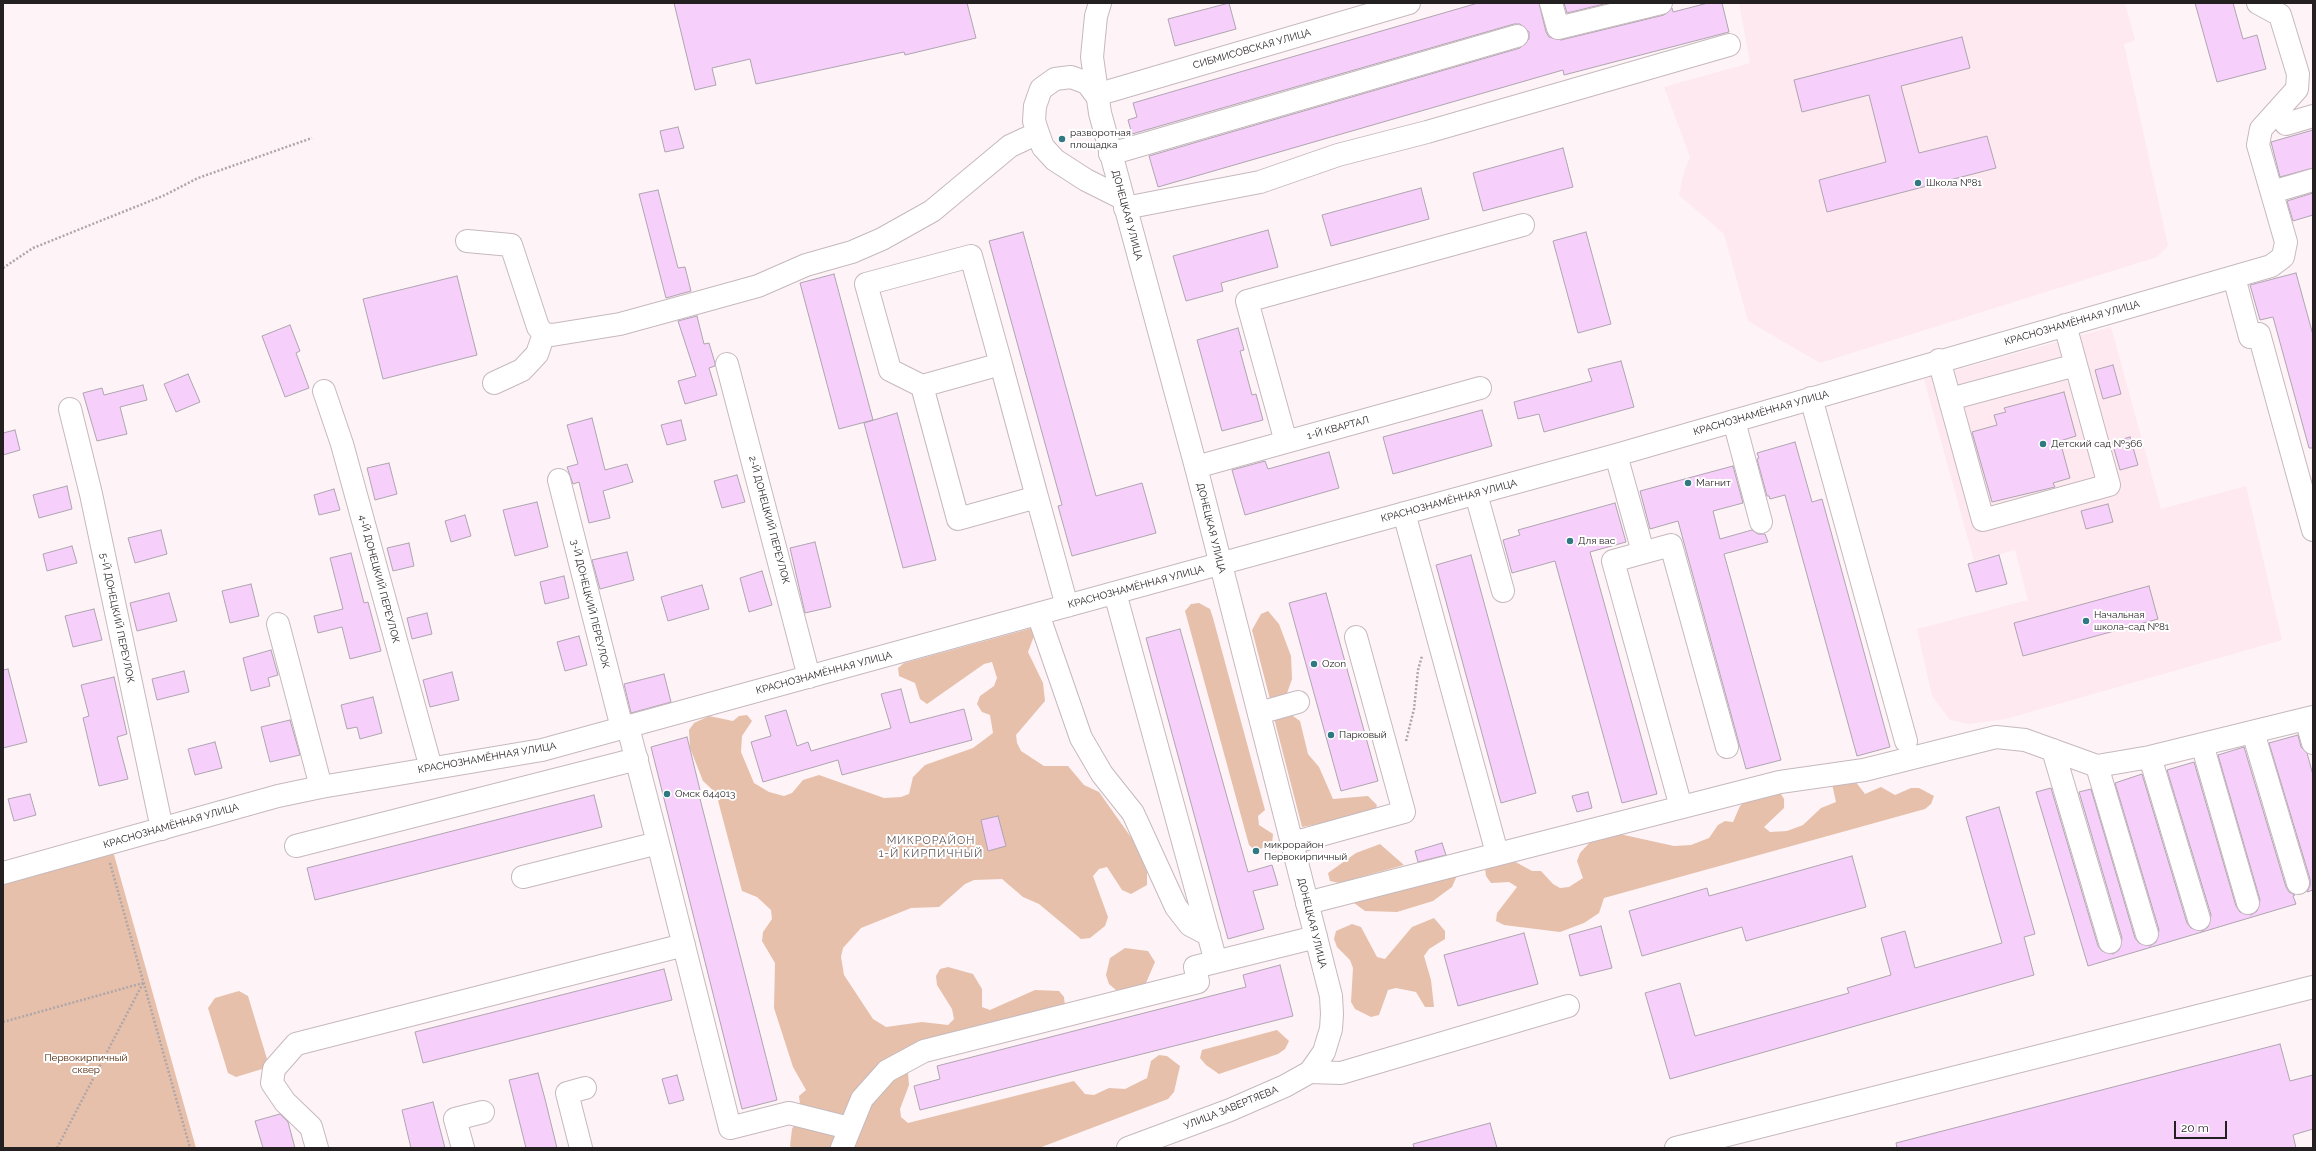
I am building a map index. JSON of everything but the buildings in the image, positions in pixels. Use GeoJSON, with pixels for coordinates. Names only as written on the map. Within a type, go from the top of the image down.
{"type":"FeatureCollection","features":[{"type":"Feature","properties":{"kind":"street","name":"ДОНЕЦКАЯ УЛИЦА"},"geometry":{"type":"LineString","coordinates":[[1100,3],[1096,16],[1092,57],[1096,96],[1110,154],[1196,467],[1331,996],[1331,1029],[1324,1052]]}},
{"type":"Feature","properties":{"kind":"street","name":"СИБМИСОВСКАЯ УЛИЦА"},"geometry":{"type":"LineString","coordinates":[[1096,96],[1408,3]]}},
{"type":"Feature","properties":{"kind":"street"},"geometry":{"type":"LineString","coordinates":[[1551,3],[1558,28],[1661,3]]}},
{"type":"Feature","properties":{"kind":"street"},"geometry":{"type":"LineString","coordinates":[[2258,3],[2280,15],[2298,74],[2297,89],[2260,129],[2258,145],[2272,192],[2313,180]]}},
{"type":"Feature","properties":{"kind":"street"},"geometry":{"type":"LineString","coordinates":[[1110,154],[1517,36]]}},
{"type":"Feature","properties":{"kind":"street"},"geometry":{"type":"LineString","coordinates":[[1096,96],[1087,83],[1071,77],[1055,79],[1041,89],[1035,106],[1034,121],[1043,147],[1055,160],[1124,203],[1260,182],[1338,155],[1427,132],[1729,45]]}},
{"type":"Feature","properties":{"kind":"street"},"geometry":{"type":"LineString","coordinates":[[2286,124],[2313,116]]}},
{"type":"Feature","properties":{"kind":"street"},"geometry":{"type":"LineString","coordinates":[[544,334],[628,322],[758,286],[806,265],[852,252],[882,239],[932,211],[1010,146],[1038,133]]}},
{"type":"Feature","properties":{"kind":"street","name":"КРАСНОЗНАМЁННАЯ УЛИЦА"},"geometry":{"type":"LineString","coordinates":[[4,868],[162,829],[256,802],[321,787],[542,750],[1616,455],[1939,360],[2271,266],[2283,257],[2286,242],[2272,192]]}},
{"type":"Feature","properties":{"kind":"street"},"geometry":{"type":"LineString","coordinates":[[1286,442],[1247,301],[1523,225]]}},
{"type":"Feature","properties":{"kind":"street"},"geometry":{"type":"LineString","coordinates":[[467,242],[511,245],[538,327],[544,334]]}},
{"type":"Feature","properties":{"kind":"street"},"geometry":{"type":"LineString","coordinates":[[1001,364],[922,386],[890,370],[866,284],[971,256],[1001,364],[1067,606]]}},
{"type":"Feature","properties":{"kind":"street"},"geometry":{"type":"LineString","coordinates":[[2234,276],[2250,337],[2259,334],[2313,530]]}},
{"type":"Feature","properties":{"kind":"street"},"geometry":{"type":"LineString","coordinates":[[1939,360],[1983,520],[2109,485],[2065,325]]}},
{"type":"Feature","properties":{"kind":"street"},"geometry":{"type":"LineString","coordinates":[[494,383],[522,370],[537,354],[544,334]]}},
{"type":"Feature","properties":{"kind":"street","name":"2-Й ДОНЕЦКИЙ ПЕРЕУЛОК"},"geometry":{"type":"LineString","coordinates":[[727,364],[809,677]]}},
{"type":"Feature","properties":{"kind":"street"},"geometry":{"type":"LineString","coordinates":[[1950,399],[2076,365]]}},
{"type":"Feature","properties":{"kind":"street"},"geometry":{"type":"LineString","coordinates":[[922,386],[958,519],[1037,497]]}},
{"type":"Feature","properties":{"kind":"street","name":"1-Й КВАРТАЛ"},"geometry":{"type":"LineString","coordinates":[[1196,467],[1480,388]]}},
{"type":"Feature","properties":{"kind":"street","name":"4-Й ДОНЕЦКИЙ ПЕРЕУЛОК"},"geometry":{"type":"LineString","coordinates":[[324,391],[342,444],[431,768]]}},
{"type":"Feature","properties":{"kind":"street"},"geometry":{"type":"LineString","coordinates":[[1811,398],[1906,741]]}},
{"type":"Feature","properties":{"kind":"street","name":"5-Й ДОНЕЦКИЙ ПЕРЕУЛОК"},"geometry":{"type":"LineString","coordinates":[[70,409],[91,494],[162,829]]}},
{"type":"Feature","properties":{"kind":"street"},"geometry":{"type":"LineString","coordinates":[[1734,421],[1762,522]]}},
{"type":"Feature","properties":{"kind":"street"},"geometry":{"type":"LineString","coordinates":[[1616,455],[1643,552]]}},
{"type":"Feature","properties":{"kind":"street","name":"3-Й ДОНЕЦКИЙ ПЕРЕУЛОК"},"geometry":{"type":"LineString","coordinates":[[559,480],[625,727],[637,759],[730,1128],[789,1113],[849,1128]]}},
{"type":"Feature","properties":{"kind":"street"},"geometry":{"type":"LineString","coordinates":[[1476,494],[1503,591]]}},
{"type":"Feature","properties":{"kind":"street"},"geometry":{"type":"LineString","coordinates":[[1404,513],[1497,853]]}},
{"type":"Feature","properties":{"kind":"street"},"geometry":{"type":"LineString","coordinates":[[1681,806],[1613,561],[1671,545],[1727,747]]}},
{"type":"Feature","properties":{"kind":"street"},"geometry":{"type":"LineString","coordinates":[[1115,593],[1216,962]]}},
{"type":"Feature","properties":{"kind":"street"},"geometry":{"type":"LineString","coordinates":[[1038,614],[1081,738],[1102,774],[1133,813],[1176,907],[1190,925],[1209,935]]}},
{"type":"Feature","properties":{"kind":"street"},"geometry":{"type":"LineString","coordinates":[[278,624],[321,787]]}},
{"type":"Feature","properties":{"kind":"street"},"geometry":{"type":"LineString","coordinates":[[1292,843],[1404,812],[1356,637]]}},
{"type":"Feature","properties":{"kind":"street"},"geometry":{"type":"LineString","coordinates":[[1258,713],[1298,702]]}},
{"type":"Feature","properties":{"kind":"street"},"geometry":{"type":"LineString","coordinates":[[1307,904],[1497,853],[1780,782],[1864,770],[1996,737],[2025,740],[2097,766],[2150,756],[2309,718],[2313,743]]}},
{"type":"Feature","properties":{"kind":"street"},"geometry":{"type":"LineString","coordinates":[[2253,732],[2298,883]]}},
{"type":"Feature","properties":{"kind":"street"},"geometry":{"type":"LineString","coordinates":[[2202,744],[2248,902]]}},
{"type":"Feature","properties":{"kind":"street"},"geometry":{"type":"LineString","coordinates":[[2053,750],[2110,942]]}},
{"type":"Feature","properties":{"kind":"street"},"geometry":{"type":"LineString","coordinates":[[2150,756],[2199,919]]}},
{"type":"Feature","properties":{"kind":"street"},"geometry":{"type":"LineString","coordinates":[[296,846],[637,759]]}},
{"type":"Feature","properties":{"kind":"street"},"geometry":{"type":"LineString","coordinates":[[2097,766],[2147,934]]}},
{"type":"Feature","properties":{"kind":"street"},"geometry":{"type":"LineString","coordinates":[[523,877],[658,843]]}},
{"type":"Feature","properties":{"kind":"street"},"geometry":{"type":"LineString","coordinates":[[842,1148],[862,1099],[887,1071],[924,1052],[1198,982],[1195,967],[1316,937]]}},
{"type":"Feature","properties":{"kind":"street"},"geometry":{"type":"LineString","coordinates":[[317,1148],[311,1127],[285,1102],[272,1083],[274,1069],[296,1044],[684,945]]}},
{"type":"Feature","properties":{"kind":"street"},"geometry":{"type":"LineString","coordinates":[[1676,1148],[2313,987]]}},
{"type":"Feature","properties":{"kind":"street"},"geometry":{"type":"LineString","coordinates":[[1310,1072],[1340,1073],[1568,1006]]}},
{"type":"Feature","properties":{"kind":"street","name":"УЛИЦА ЗАВЕРТЯЕВА"},"geometry":{"type":"LineString","coordinates":[[1128,1148],[1230,1110],[1285,1086],[1310,1072],[1324,1052]]}},
{"type":"Feature","properties":{"kind":"street"},"geometry":{"type":"LineString","coordinates":[[581,1148],[567,1093],[585,1088]]}},
{"type":"Feature","properties":{"kind":"street"},"geometry":{"type":"LineString","coordinates":[[463,1148],[455,1119],[483,1112]]}},
{"type":"Feature","properties":{"kind":"path"},"geometry":{"type":"LineString","coordinates":[[3,268],[33,248],[165,195],[198,178],[312,138]]}},
{"type":"Feature","properties":{"kind":"path"},"geometry":{"type":"LineString","coordinates":[[1391,766],[1405,744],[1414,709],[1418,670],[1426,646],[1436,629]]}},
{"type":"Feature","properties":{"kind":"path"},"geometry":{"type":"LineString","coordinates":[[109,860],[190,1148]]}},
{"type":"Feature","properties":{"kind":"path"},"geometry":{"type":"LineString","coordinates":[[3,1022],[143,983]]}},
{"type":"Feature","properties":{"kind":"path"},"geometry":{"type":"LineString","coordinates":[[57,1148],[143,983]]}},
{"type":"Feature","properties":{"kind":"shaded area","name":"Школа №81"},"geometry":{"type":"Polygon","coordinates":[[[1739,3],[2125,3],[2135,40],[2124,44],[2168,246],[2157,257],[1820,363],[1748,321],[1724,234],[1679,195],[1684,172],[1690,157],[1664,87],[1750,63],[1739,3]]]}},
{"type":"Feature","properties":{"kind":"shaded area"},"geometry":{"type":"Polygon","coordinates":[[[2111,327],[2161,509],[2246,486],[2282,640],[2006,719],[1969,724],[1950,720],[1932,696],[1917,629],[2028,600],[2015,550],[1974,561],[1924,379],[2111,327]]]}},
{"type":"Feature","properties":{"kind":"green space"},"geometry":{"type":"Polygon","coordinates":[[[1199,603],[1210,609],[1213,618],[1265,810],[1258,816],[1259,825],[1273,834],[1272,843],[1256,851],[1249,845],[1185,611],[1191,604],[1199,603]]]}},
{"type":"Feature","properties":{"kind":"green space"},"geometry":{"type":"Polygon","coordinates":[[[1268,611],[1279,624],[1291,656],[1292,679],[1285,699],[1271,703],[1252,630],[1261,614],[1268,611]]]}},
{"type":"Feature","properties":{"kind":"green space"},"geometry":{"type":"Polygon","coordinates":[[[1032,628],[1034,636],[1028,652],[1043,683],[1045,701],[1016,735],[1017,743],[1021,751],[1044,766],[1068,766],[1084,785],[1099,792],[1140,850],[1147,867],[1147,885],[1131,894],[1122,890],[1107,867],[1099,869],[1093,876],[1108,917],[1105,926],[1090,938],[1081,939],[1039,904],[1023,897],[1002,879],[974,880],[965,884],[939,907],[911,908],[861,928],[843,948],[841,957],[844,975],[873,1019],[886,1027],[922,1022],[948,1025],[954,1019],[952,1009],[937,985],[936,976],[940,969],[948,967],[973,974],[982,989],[982,1007],[990,1010],[1035,990],[1059,991],[1064,997],[1065,1006],[907,1060],[909,1085],[900,1109],[901,1117],[908,1123],[1074,1081],[1085,1094],[1094,1095],[1109,1088],[1125,1089],[1147,1078],[1151,1061],[1159,1055],[1167,1056],[1180,1066],[1174,1092],[1168,1099],[1039,1148],[792,1148],[790,1146],[792,1129],[801,1113],[799,1096],[806,1090],[793,1067],[774,1008],[775,963],[762,941],[763,932],[772,919],[771,910],[757,897],[742,891],[716,793],[703,781],[690,748],[689,730],[694,723],[709,716],[733,721],[739,716],[747,715],[752,721],[742,736],[741,752],[754,783],[769,792],[784,796],[792,793],[803,780],[819,775],[884,798],[901,797],[909,794],[913,777],[925,765],[973,748],[993,733],[990,715],[982,712],[977,704],[980,696],[994,686],[997,678],[992,662],[984,664],[927,704],[920,699],[915,683],[899,676],[898,668],[904,663],[1032,628]]]}},
{"type":"Feature","properties":{"kind":"green space"},"geometry":{"type":"Polygon","coordinates":[[[1284,714],[1293,716],[1300,721],[1308,754],[1319,767],[1333,799],[1368,796],[1377,805],[1374,814],[1302,827],[1274,718],[1284,714]]]}},
{"type":"Feature","properties":{"kind":"green space"},"geometry":{"type":"Polygon","coordinates":[[[1855,781],[1865,794],[1881,787],[1895,795],[1911,788],[1919,788],[1934,796],[1931,804],[1925,809],[1604,898],[1599,913],[1584,923],[1560,932],[1504,925],[1496,921],[1497,913],[1517,887],[1509,882],[1491,883],[1486,876],[1485,868],[1510,859],[1532,871],[1541,871],[1553,884],[1560,888],[1569,887],[1583,878],[1577,861],[1580,853],[1591,841],[1615,833],[1674,846],[1691,845],[1709,838],[1718,825],[1725,821],[1733,822],[1740,806],[1747,800],[1779,791],[1784,799],[1784,808],[1764,827],[1770,832],[1787,831],[1803,825],[1821,808],[1836,802],[1832,784],[1855,781]]]}},
{"type":"Feature","properties":{"kind":"green space"},"geometry":{"type":"Polygon","coordinates":[[[1380,844],[1404,865],[1339,883],[1330,881],[1328,873],[1356,853],[1380,844]]]}},
{"type":"Feature","properties":{"kind":"green space","name":"Первокирпичный сквер"},"geometry":{"type":"Polygon","coordinates":[[[113,851],[196,1148],[3,1148],[3,881],[113,851]]]}},
{"type":"Feature","properties":{"kind":"green space"},"geometry":{"type":"Polygon","coordinates":[[[1459,871],[1452,887],[1433,901],[1397,912],[1365,911],[1350,900],[1459,871]]]}},
{"type":"Feature","properties":{"kind":"green space"},"geometry":{"type":"Polygon","coordinates":[[[1434,918],[1445,931],[1445,939],[1429,949],[1424,956],[1431,980],[1434,1007],[1425,1007],[1416,992],[1396,988],[1388,990],[1379,1015],[1371,1017],[1355,1009],[1351,1002],[1353,968],[1350,960],[1337,947],[1334,939],[1336,931],[1352,924],[1361,927],[1377,957],[1385,959],[1412,927],[1434,918]]]}},
{"type":"Feature","properties":{"kind":"green space"},"geometry":{"type":"Polygon","coordinates":[[[1125,948],[1148,951],[1155,962],[1146,983],[1135,989],[1116,990],[1109,984],[1106,975],[1110,958],[1125,948]]]}},
{"type":"Feature","properties":{"kind":"green space"},"geometry":{"type":"Polygon","coordinates":[[[239,991],[248,996],[267,1059],[262,1069],[236,1077],[228,1073],[208,1008],[215,998],[239,991]]]}},
{"type":"Feature","properties":{"kind":"green space"},"geometry":{"type":"Polygon","coordinates":[[[1277,1030],[1289,1041],[1285,1049],[1278,1054],[1219,1074],[1206,1065],[1200,1058],[1202,1050],[1277,1030]]]}},
{"type":"Feature","properties":{"kind":"place","name":"разворотная площадка"},"geometry":{"type":"Point","coordinates":[1062,139]}},
{"type":"Feature","properties":{"kind":"place","name":"Школа №81"},"geometry":{"type":"Point","coordinates":[1918,183]}},
{"type":"Feature","properties":{"kind":"place","name":"Детский сад №366"},"geometry":{"type":"Point","coordinates":[2043,444]}},
{"type":"Feature","properties":{"kind":"place","name":"Магнит"},"geometry":{"type":"Point","coordinates":[1688,483]}},
{"type":"Feature","properties":{"kind":"place","name":"Для вас"},"geometry":{"type":"Point","coordinates":[1570,541]}},
{"type":"Feature","properties":{"kind":"place","name":"Начальная школа-сад №81"},"geometry":{"type":"Point","coordinates":[2086,621]}},
{"type":"Feature","properties":{"kind":"place","name":"Ozon"},"geometry":{"type":"Point","coordinates":[1314,664]}},
{"type":"Feature","properties":{"kind":"place","name":"Парковый"},"geometry":{"type":"Point","coordinates":[1331,735]}},
{"type":"Feature","properties":{"kind":"place","name":"Омск 644013"},"geometry":{"type":"Point","coordinates":[667,794]}},
{"type":"Feature","properties":{"kind":"place","name":"микрорайон Первокирпичный"},"geometry":{"type":"Point","coordinates":[1256,851]}},
{"type":"Feature","properties":{"kind":"district","name":"МИКРОРАЙОН 1-Й КИРПИЧНЫЙ"},"geometry":{"type":"Point","coordinates":[931,847]}}]}
